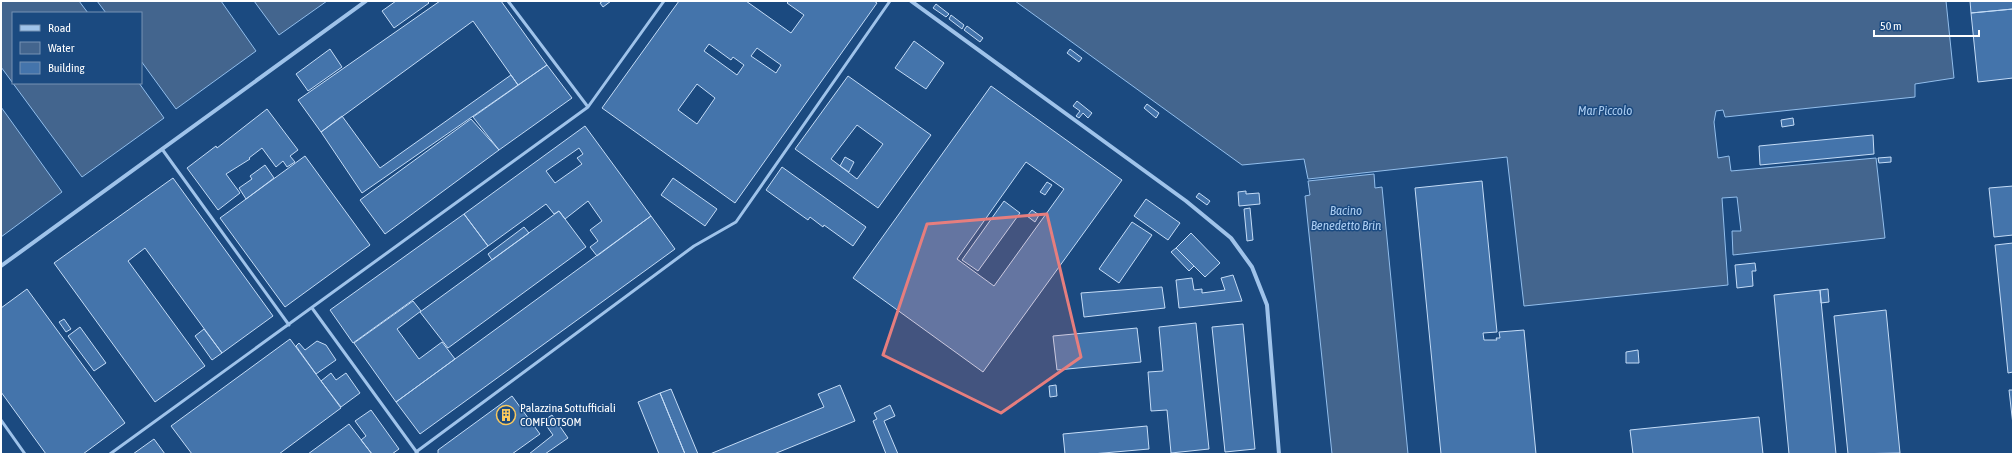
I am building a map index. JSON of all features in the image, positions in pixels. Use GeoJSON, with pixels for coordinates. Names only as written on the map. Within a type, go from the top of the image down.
{"type":"FeatureCollection","features":[{"type":"Feature","properties":{"kind":"street"},"geometry":{"type":"LineString","coordinates":[[1,266],[366,1]]}},
{"type":"Feature","properties":{"kind":"street"},"geometry":{"type":"LineString","coordinates":[[911,1],[1186,201],[1231,238],[1252,267],[1267,305],[1279,454]]}},
{"type":"Feature","properties":{"kind":"lane"},"geometry":{"type":"LineString","coordinates":[[508,1],[588,107]]}},
{"type":"Feature","properties":{"kind":"lane"},"geometry":{"type":"LineString","coordinates":[[110,454],[588,107],[664,1]]}},
{"type":"Feature","properties":{"kind":"lane"},"geometry":{"type":"LineString","coordinates":[[312,308],[417,453],[694,246],[736,222],[890,1]]}},
{"type":"Feature","properties":{"kind":"lane"},"geometry":{"type":"LineString","coordinates":[[162,149],[289,325]]}},
{"type":"Feature","properties":{"kind":"lane"},"geometry":{"type":"LineString","coordinates":[[1,420],[25,454]]}},
{"type":"Feature","properties":{"kind":"highlighted area"},"geometry":{"type":"Polygon","coordinates":[[[1047,214],[1081,357],[1001,413],[883,355],[927,224],[1047,214]]]}},
{"type":"Feature","properties":{"kind":"water"},"geometry":{"type":"Polygon","coordinates":[[[1,1],[79,1],[87,12],[12,12],[12,82],[1,67],[1,1]]]}},
{"type":"Feature","properties":{"kind":"water"},"geometry":{"type":"Polygon","coordinates":[[[97,1],[221,1],[256,51],[176,109],[142,62],[142,12],[105,12],[97,1]]]}},
{"type":"Feature","properties":{"kind":"water"},"geometry":{"type":"Polygon","coordinates":[[[254,1],[327,1],[279,35],[254,1]]]}},
{"type":"Feature","properties":{"kind":"water","name":"Mar Piccolo"},"geometry":{"type":"Polygon","coordinates":[[[1015,1],[1946,1],[1954,78],[1915,84],[1915,97],[1725,117],[1723,110],[1716,111],[1714,122],[1718,158],[1729,156],[1731,171],[1876,158],[1885,238],[1733,255],[1732,231],[1741,231],[1737,197],[1722,198],[1728,285],[1524,306],[1507,157],[1308,179],[1304,159],[1242,165],[1015,1]]]}},
{"type":"Feature","properties":{"kind":"water"},"geometry":{"type":"Polygon","coordinates":[[[14,84],[140,84],[164,118],[82,177],[14,84]]]}},
{"type":"Feature","properties":{"kind":"water"},"geometry":{"type":"Polygon","coordinates":[[[1,107],[62,192],[1,237],[1,107]]]}},
{"type":"Feature","properties":{"kind":"water","name":"Bacino Benedetto Brin"},"geometry":{"type":"Polygon","coordinates":[[[1374,174],[1375,188],[1382,187],[1408,454],[1332,454],[1305,196],[1310,195],[1308,181],[1374,174]]]}},
{"type":"Feature","properties":{"kind":"building"},"geometry":{"type":"Polygon","coordinates":[[[396,1],[427,1],[429,3],[394,28],[382,11],[396,1]]]}},
{"type":"Feature","properties":{"kind":"building"},"geometry":{"type":"Polygon","coordinates":[[[440,1],[501,1],[547,65],[518,85],[473,21],[321,132],[298,100],[440,1]]]}},
{"type":"Feature","properties":{"kind":"building"},"geometry":{"type":"Polygon","coordinates":[[[603,1],[611,1],[603,7],[600,3],[603,1]]]}},
{"type":"Feature","properties":{"kind":"building"},"geometry":{"type":"Polygon","coordinates":[[[679,1],[746,1],[791,33],[804,15],[787,3],[789,1],[874,1],[877,3],[735,203],[602,108],[679,1]],[[709,44],[704,51],[737,75],[744,65],[733,57],[731,60],[709,44]],[[757,48],[751,56],[776,73],[781,65],[757,48]],[[697,84],[678,110],[697,124],[715,98],[697,84]]]}},
{"type":"Feature","properties":{"kind":"building"},"geometry":{"type":"Polygon","coordinates":[[[1970,1],[2013,1],[2013,9],[1971,13],[1970,1]]]}},
{"type":"Feature","properties":{"kind":"building"},"geometry":{"type":"Polygon","coordinates":[[[936,4],[949,14],[946,17],[933,8],[936,4]]]}},
{"type":"Feature","properties":{"kind":"building"},"geometry":{"type":"Polygon","coordinates":[[[2013,9],[2013,78],[1978,82],[1971,13],[2013,9]]]}},
{"type":"Feature","properties":{"kind":"building"},"geometry":{"type":"Polygon","coordinates":[[[951,15],[964,25],[962,29],[949,19],[951,15]]]}},
{"type":"Feature","properties":{"kind":"building"},"geometry":{"type":"Polygon","coordinates":[[[967,26],[983,38],[980,42],[964,30],[967,26]]]}},
{"type":"Feature","properties":{"kind":"building"},"geometry":{"type":"Polygon","coordinates":[[[914,41],[944,63],[926,89],[895,68],[914,41]]]}},
{"type":"Feature","properties":{"kind":"building"},"geometry":{"type":"Polygon","coordinates":[[[330,49],[342,67],[308,91],[296,74],[330,49]]]}},
{"type":"Feature","properties":{"kind":"building"},"geometry":{"type":"Polygon","coordinates":[[[1070,49],[1082,58],[1079,62],[1067,53],[1070,49]]]}},
{"type":"Feature","properties":{"kind":"building"},"geometry":{"type":"Polygon","coordinates":[[[547,65],[572,98],[499,150],[473,117],[547,65]]]}},
{"type":"Feature","properties":{"kind":"building"},"geometry":{"type":"Polygon","coordinates":[[[511,75],[518,85],[362,193],[321,132],[342,116],[380,168],[511,75]]]}},
{"type":"Feature","properties":{"kind":"building"},"geometry":{"type":"Polygon","coordinates":[[[848,76],[931,135],[878,208],[795,149],[848,76]],[[857,125],[831,159],[857,179],[883,144],[857,125]]]}},
{"type":"Feature","properties":{"kind":"building"},"geometry":{"type":"Polygon","coordinates":[[[991,86],[1122,180],[983,372],[853,278],[991,86]],[[1026,162],[957,259],[994,286],[1064,189],[1026,162]]]}},
{"type":"Feature","properties":{"kind":"building"},"geometry":{"type":"Polygon","coordinates":[[[1077,101],[1092,113],[1088,118],[1083,113],[1079,118],[1076,116],[1080,111],[1073,106],[1077,101]]]}},
{"type":"Feature","properties":{"kind":"building"},"geometry":{"type":"Polygon","coordinates":[[[1147,104],[1159,113],[1156,118],[1144,108],[1147,104]]]}},
{"type":"Feature","properties":{"kind":"building"},"geometry":{"type":"Polygon","coordinates":[[[267,109],[298,150],[290,156],[295,162],[287,167],[283,161],[276,167],[262,148],[249,158],[250,159],[226,174],[240,193],[218,210],[187,168],[216,146],[217,148],[267,109]]]}},
{"type":"Feature","properties":{"kind":"building"},"geometry":{"type":"Polygon","coordinates":[[[1793,118],[1794,125],[1782,127],[1781,120],[1793,118]]]}},
{"type":"Feature","properties":{"kind":"building"},"geometry":{"type":"Polygon","coordinates":[[[471,119],[499,150],[385,234],[360,200],[471,119]]]}},
{"type":"Feature","properties":{"kind":"building"},"geometry":{"type":"Polygon","coordinates":[[[585,126],[651,216],[597,256],[590,247],[598,241],[590,230],[602,221],[588,201],[565,219],[559,211],[554,214],[546,204],[488,246],[464,214],[585,126]],[[579,148],[546,171],[555,183],[582,164],[577,158],[583,154],[579,148]]]}},
{"type":"Feature","properties":{"kind":"building"},"geometry":{"type":"Polygon","coordinates":[[[1873,135],[1874,154],[1760,165],[1759,146],[1873,135]]]}},
{"type":"Feature","properties":{"kind":"building"},"geometry":{"type":"Polygon","coordinates":[[[305,156],[370,245],[285,307],[220,218],[305,156]]]}},
{"type":"Feature","properties":{"kind":"building"},"geometry":{"type":"Polygon","coordinates":[[[845,157],[854,162],[849,172],[840,166],[845,157]]]}},
{"type":"Feature","properties":{"kind":"building"},"geometry":{"type":"Polygon","coordinates":[[[1891,157],[1891,162],[1879,163],[1878,158],[1891,157]]]}},
{"type":"Feature","properties":{"kind":"building"},"geometry":{"type":"Polygon","coordinates":[[[265,165],[274,178],[246,199],[239,188],[252,179],[250,176],[265,165]]]}},
{"type":"Feature","properties":{"kind":"building"},"geometry":{"type":"Polygon","coordinates":[[[782,167],[866,227],[853,246],[824,225],[823,227],[810,217],[808,220],[766,190],[782,167]]]}},
{"type":"Feature","properties":{"kind":"building"},"geometry":{"type":"Polygon","coordinates":[[[173,178],[273,316],[222,353],[145,248],[128,261],[205,366],[155,402],[54,263],[173,178]]]}},
{"type":"Feature","properties":{"kind":"building"},"geometry":{"type":"Polygon","coordinates":[[[673,178],[717,209],[705,226],[661,195],[673,178]]]}},
{"type":"Feature","properties":{"kind":"building"},"geometry":{"type":"Polygon","coordinates":[[[1482,181],[1497,332],[1483,333],[1484,340],[1497,340],[1496,338],[1500,338],[1499,332],[1524,330],[1536,454],[1441,454],[1415,188],[1482,181]]]}},
{"type":"Feature","properties":{"kind":"building"},"geometry":{"type":"Polygon","coordinates":[[[1047,182],[1052,185],[1045,195],[1040,192],[1047,182]]]}},
{"type":"Feature","properties":{"kind":"building"},"geometry":{"type":"Polygon","coordinates":[[[2013,186],[2013,235],[1994,237],[1989,188],[2013,186]]]}},
{"type":"Feature","properties":{"kind":"building"},"geometry":{"type":"Polygon","coordinates":[[[1246,191],[1246,194],[1259,193],[1260,204],[1239,206],[1238,192],[1246,191]]]}},
{"type":"Feature","properties":{"kind":"building"},"geometry":{"type":"Polygon","coordinates":[[[1199,193],[1210,201],[1207,205],[1196,197],[1199,193]]]}},
{"type":"Feature","properties":{"kind":"building"},"geometry":{"type":"Polygon","coordinates":[[[1146,199],[1180,223],[1168,240],[1134,216],[1146,199]]]}},
{"type":"Feature","properties":{"kind":"building"},"geometry":{"type":"Polygon","coordinates":[[[1004,201],[1020,213],[978,271],[962,260],[1004,201]]]}},
{"type":"Feature","properties":{"kind":"building"},"geometry":{"type":"Polygon","coordinates":[[[1250,208],[1253,240],[1247,241],[1244,209],[1250,208]]]}},
{"type":"Feature","properties":{"kind":"building"},"geometry":{"type":"Polygon","coordinates":[[[1032,210],[1039,215],[1035,222],[1027,216],[1032,210]]]}},
{"type":"Feature","properties":{"kind":"building"},"geometry":{"type":"Polygon","coordinates":[[[559,211],[586,247],[448,348],[420,312],[559,211]]]}},
{"type":"Feature","properties":{"kind":"building"},"geometry":{"type":"Polygon","coordinates":[[[464,214],[488,246],[353,343],[330,310],[464,214]]]}},
{"type":"Feature","properties":{"kind":"building"},"geometry":{"type":"Polygon","coordinates":[[[651,216],[675,249],[420,434],[396,402],[651,216]]]}},
{"type":"Feature","properties":{"kind":"building"},"geometry":{"type":"Polygon","coordinates":[[[1132,222],[1152,235],[1119,283],[1099,269],[1132,222]]]}},
{"type":"Feature","properties":{"kind":"building"},"geometry":{"type":"Polygon","coordinates":[[[524,227],[529,233],[492,260],[488,254],[524,227]]]}},
{"type":"Feature","properties":{"kind":"building"},"geometry":{"type":"Polygon","coordinates":[[[1191,233],[1220,263],[1205,277],[1176,248],[1191,233]]]}},
{"type":"Feature","properties":{"kind":"building"},"geometry":{"type":"Polygon","coordinates":[[[2013,243],[2013,372],[2008,373],[1995,245],[2013,243]]]}},
{"type":"Feature","properties":{"kind":"building"},"geometry":{"type":"Polygon","coordinates":[[[1176,248],[1194,266],[1189,271],[1171,252],[1176,248]]]}},
{"type":"Feature","properties":{"kind":"building"},"geometry":{"type":"Polygon","coordinates":[[[1755,263],[1756,271],[1752,271],[1753,286],[1737,288],[1735,265],[1755,263]]]}},
{"type":"Feature","properties":{"kind":"building"},"geometry":{"type":"Polygon","coordinates":[[[1233,275],[1242,301],[1179,308],[1176,280],[1192,278],[1194,290],[1202,289],[1202,293],[1225,290],[1221,278],[1233,275]]]}},
{"type":"Feature","properties":{"kind":"building"},"geometry":{"type":"Polygon","coordinates":[[[1162,287],[1165,308],[1084,317],[1081,293],[1162,287]]]}},
{"type":"Feature","properties":{"kind":"building"},"geometry":{"type":"Polygon","coordinates":[[[27,289],[125,423],[83,454],[46,454],[1,392],[1,308],[27,289]]]}},
{"type":"Feature","properties":{"kind":"building"},"geometry":{"type":"Polygon","coordinates":[[[1828,289],[1829,302],[1821,303],[1820,290],[1828,289]]]}},
{"type":"Feature","properties":{"kind":"building"},"geometry":{"type":"Polygon","coordinates":[[[1820,290],[1836,454],[1789,454],[1774,295],[1820,290]]]}},
{"type":"Feature","properties":{"kind":"building"},"geometry":{"type":"Polygon","coordinates":[[[413,301],[421,311],[397,329],[419,359],[442,342],[455,359],[396,402],[354,343],[413,301]]]}},
{"type":"Feature","properties":{"kind":"building"},"geometry":{"type":"Polygon","coordinates":[[[1886,310],[1900,453],[1848,454],[1834,316],[1886,310]]]}},
{"type":"Feature","properties":{"kind":"building"},"geometry":{"type":"Polygon","coordinates":[[[64,319],[71,329],[66,332],[59,322],[64,319]]]}},
{"type":"Feature","properties":{"kind":"building"},"geometry":{"type":"Polygon","coordinates":[[[1196,323],[1209,449],[1171,453],[1167,410],[1151,411],[1148,372],[1163,371],[1159,327],[1196,323]]]}},
{"type":"Feature","properties":{"kind":"building"},"geometry":{"type":"Polygon","coordinates":[[[1243,324],[1255,449],[1225,452],[1212,327],[1243,324]]]}},
{"type":"Feature","properties":{"kind":"building"},"geometry":{"type":"Polygon","coordinates":[[[80,327],[106,363],[94,371],[68,336],[80,327]]]}},
{"type":"Feature","properties":{"kind":"building"},"geometry":{"type":"Polygon","coordinates":[[[1137,328],[1141,362],[1057,370],[1053,336],[1137,328]]]}},
{"type":"Feature","properties":{"kind":"building"},"geometry":{"type":"Polygon","coordinates":[[[204,329],[222,353],[212,360],[195,336],[204,329]]]}},
{"type":"Feature","properties":{"kind":"building"},"geometry":{"type":"Polygon","coordinates":[[[290,339],[341,408],[279,454],[192,454],[171,426],[290,339]]]}},
{"type":"Feature","properties":{"kind":"building"},"geometry":{"type":"Polygon","coordinates":[[[317,341],[326,345],[336,360],[316,374],[296,346],[299,343],[305,350],[317,341]]]}},
{"type":"Feature","properties":{"kind":"building"},"geometry":{"type":"Polygon","coordinates":[[[1638,350],[1639,363],[1626,363],[1626,352],[1638,350]]]}},
{"type":"Feature","properties":{"kind":"building"},"geometry":{"type":"Polygon","coordinates":[[[331,373],[336,380],[346,373],[360,393],[341,407],[321,381],[331,373]]]}},
{"type":"Feature","properties":{"kind":"building"},"geometry":{"type":"Polygon","coordinates":[[[840,385],[855,421],[774,454],[710,454],[824,407],[818,394],[840,385]]]}},
{"type":"Feature","properties":{"kind":"building"},"geometry":{"type":"Polygon","coordinates":[[[1056,385],[1057,396],[1050,397],[1049,386],[1056,385]]]}},
{"type":"Feature","properties":{"kind":"building"},"geometry":{"type":"Polygon","coordinates":[[[671,389],[698,454],[685,454],[660,393],[671,389]]]}},
{"type":"Feature","properties":{"kind":"building"},"geometry":{"type":"Polygon","coordinates":[[[2009,390],[2013,390],[2013,425],[2009,390]]]}},
{"type":"Feature","properties":{"kind":"building"},"geometry":{"type":"Polygon","coordinates":[[[660,393],[685,454],[659,454],[638,402],[660,393]]]}},
{"type":"Feature","properties":{"kind":"building","name":"Palazzina Sottufficiali COMFLOTSOM"},"geometry":{"type":"Polygon","coordinates":[[[512,396],[540,434],[512,454],[438,454],[438,450],[512,396]]]}},
{"type":"Feature","properties":{"kind":"building"},"geometry":{"type":"Polygon","coordinates":[[[890,405],[895,416],[884,421],[898,454],[886,454],[873,421],[877,419],[874,413],[890,405]]]}},
{"type":"Feature","properties":{"kind":"building"},"geometry":{"type":"Polygon","coordinates":[[[371,410],[399,449],[392,454],[372,454],[361,440],[366,436],[355,421],[371,410]]]}},
{"type":"Feature","properties":{"kind":"building"},"geometry":{"type":"Polygon","coordinates":[[[552,415],[568,438],[545,454],[529,454],[553,435],[543,421],[552,415]]]}},
{"type":"Feature","properties":{"kind":"building"},"geometry":{"type":"Polygon","coordinates":[[[1759,417],[1763,454],[1633,454],[1630,430],[1759,417]]]}},
{"type":"Feature","properties":{"kind":"building"},"geometry":{"type":"Polygon","coordinates":[[[349,424],[372,454],[308,454],[349,424]]]}},
{"type":"Feature","properties":{"kind":"building"},"geometry":{"type":"Polygon","coordinates":[[[1147,426],[1149,449],[1092,454],[1065,454],[1063,434],[1147,426]]]}},
{"type":"Feature","properties":{"kind":"building"},"geometry":{"type":"Polygon","coordinates":[[[154,439],[165,454],[133,454],[154,439]]]}},
{"type":"Feature","properties":{"kind":"place","name":"Palazzina Sottufficiali COMFLOTSOM"},"geometry":{"type":"Point","coordinates":[506,415]}}]}
